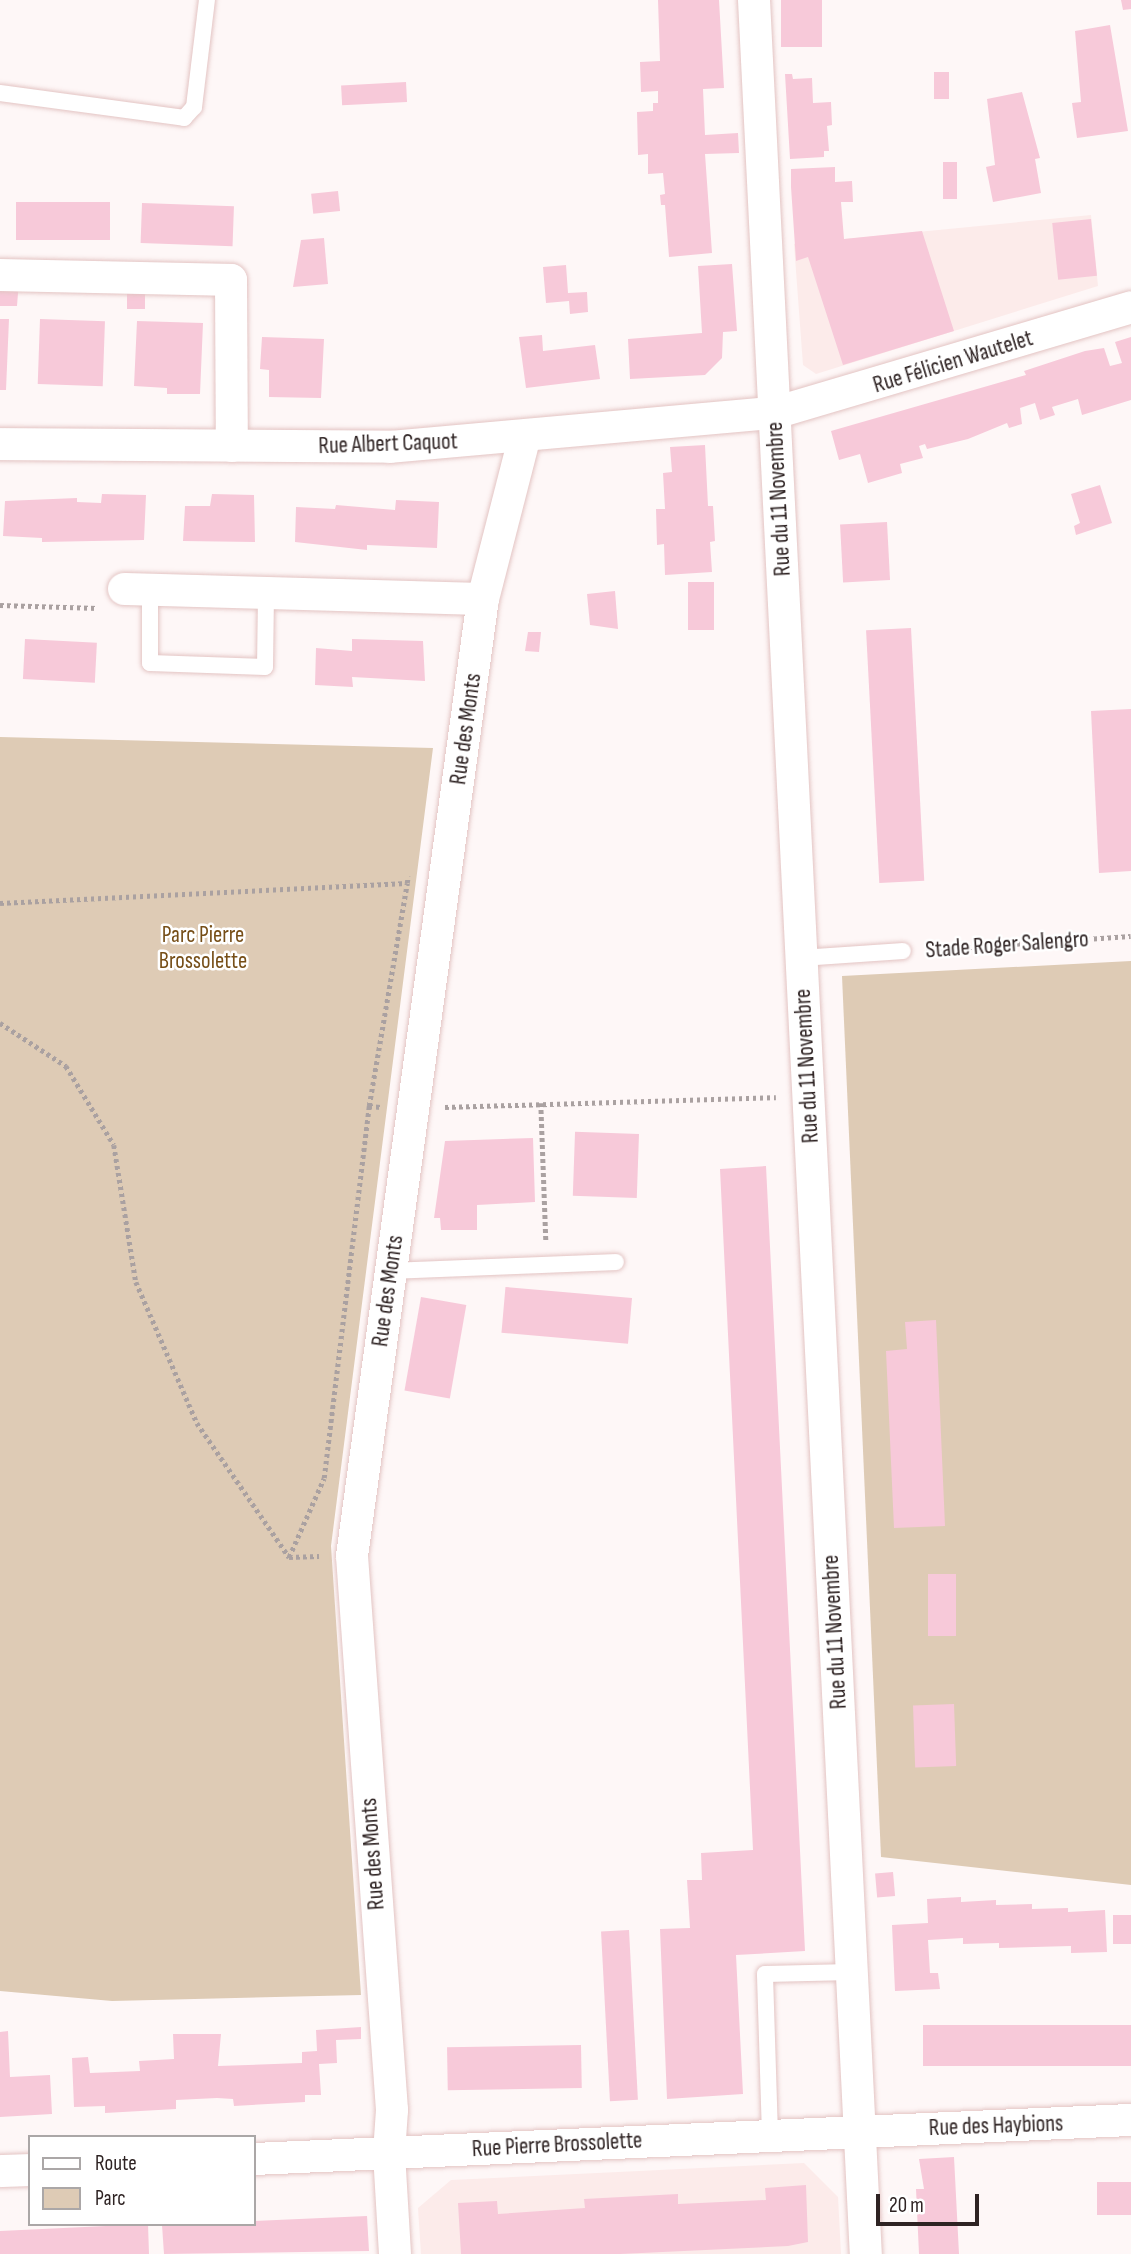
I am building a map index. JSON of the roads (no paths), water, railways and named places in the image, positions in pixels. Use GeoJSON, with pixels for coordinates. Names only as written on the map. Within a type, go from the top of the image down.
{"type":"FeatureCollection","features":[{"type":"Feature","properties":{"kind":"street","name":"Rue du 11 Novembre"},"geometry":{"type":"LineString","coordinates":[[754,0],[866,2254]]}},
{"type":"Feature","properties":{"kind":"street"},"geometry":{"type":"LineString","coordinates":[[0,275],[231,280],[232,446]]}},
{"type":"Feature","properties":{"kind":"street","name":"Rue Félicien Wautelet"},"geometry":{"type":"LineString","coordinates":[[774,413],[1131,307]]}},
{"type":"Feature","properties":{"kind":"street","name":"Rue Albert Caquot"},"geometry":{"type":"LineString","coordinates":[[0,444],[390,447],[774,413]]}},
{"type":"Feature","properties":{"kind":"street","name":"Rue des Monts"},"geometry":{"type":"LineString","coordinates":[[395,2254],[389,2153],[392,2110],[352,1556],[483,599],[525,436]]}},
{"type":"Feature","properties":{"kind":"street"},"geometry":{"type":"LineString","coordinates":[[137,589],[483,599]]}},
{"type":"Feature","properties":{"kind":"street","name":"Rue des Haybions"},"geometry":{"type":"LineString","coordinates":[[860,2131],[1131,2120]]}},
{"type":"Feature","properties":{"kind":"street","name":"Rue Pierre Brossolette"},"geometry":{"type":"LineString","coordinates":[[256,2159],[860,2131]]}},
{"type":"Feature","properties":{"kind":"street"},"geometry":{"type":"LineString","coordinates":[[0,2171],[28,2170]]}},
{"type":"Feature","properties":{"kind":"lane"},"geometry":{"type":"LineString","coordinates":[[0,93],[184,118],[194,107],[207,0]]}},
{"type":"Feature","properties":{"kind":"lane"},"geometry":{"type":"LineString","coordinates":[[137,589],[150,663],[265,667],[266,593]]}},
{"type":"Feature","properties":{"kind":"lane","name":"Stade Roger Salengro"},"geometry":{"type":"LineString","coordinates":[[802,958],[903,951]]}},
{"type":"Feature","properties":{"kind":"lane"},"geometry":{"type":"LineString","coordinates":[[391,1271],[616,1262]]}},
{"type":"Feature","properties":{"kind":"lane"},"geometry":{"type":"LineString","coordinates":[[771,2135],[765,1974],[852,1972]]}},
{"type":"Feature","properties":{"kind":"park label","name":"Parc Pierre Brossolette"},"geometry":{"type":"Point","coordinates":[203,948]}}]}
